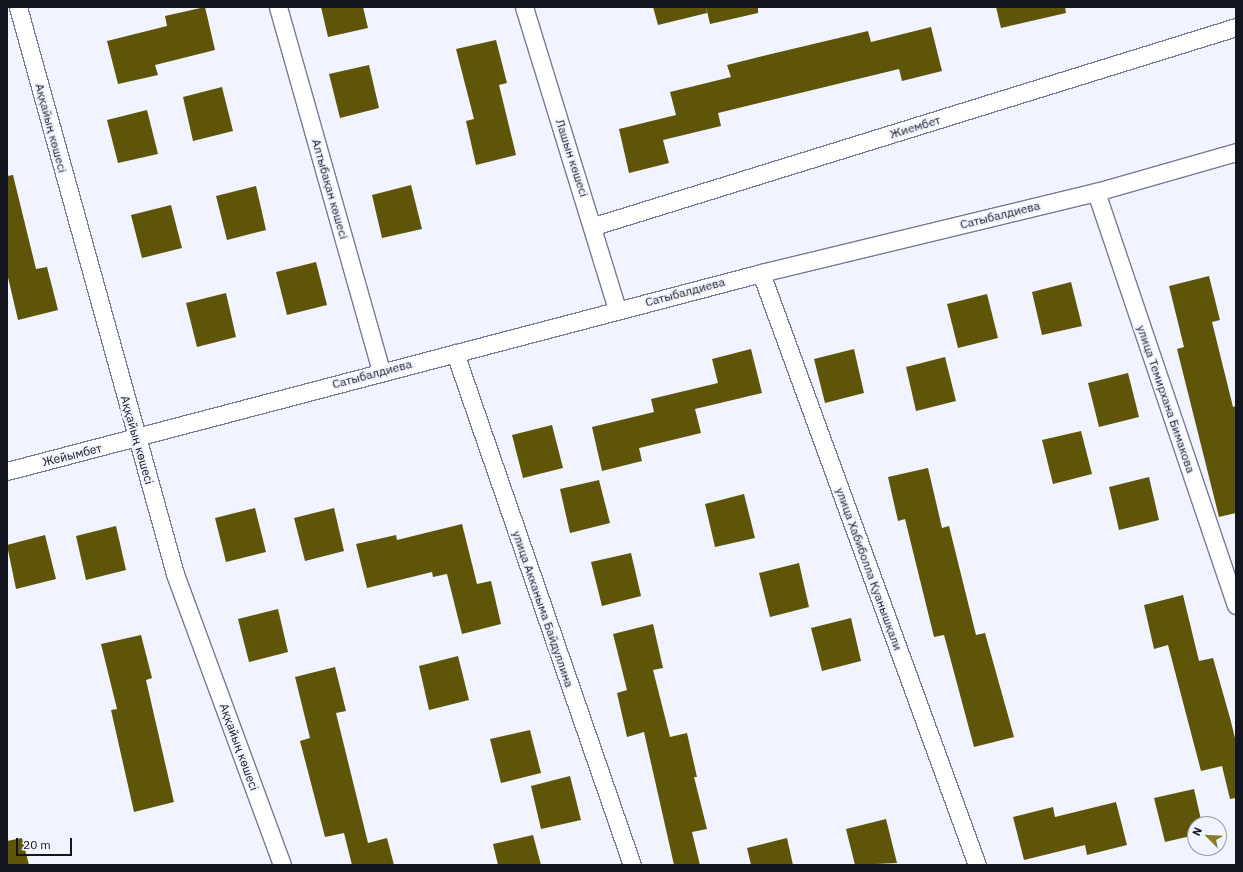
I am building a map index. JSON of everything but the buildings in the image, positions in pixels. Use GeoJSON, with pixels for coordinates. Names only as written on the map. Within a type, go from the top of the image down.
{"type":"FeatureCollection","features":[{"type":"Feature","properties":{"kind":"street","name":"Аққайың көшесі"},"geometry":{"type":"LineString","coordinates":[[18,7],[136,438],[175,574],[282,865]]}},
{"type":"Feature","properties":{"kind":"street","name":"Алтыбақан көшесі"},"geometry":{"type":"LineString","coordinates":[[278,7],[381,370]]}},
{"type":"Feature","properties":{"kind":"street","name":"Лашын көшесі"},"geometry":{"type":"LineString","coordinates":[[524,7],[594,226],[617,310]]}},
{"type":"Feature","properties":{"kind":"street","name":"Жиембет"},"geometry":{"type":"LineString","coordinates":[[594,226],[1236,27]]}},
{"type":"Feature","properties":{"kind":"street","name":"Сатыбалдиева"},"geometry":{"type":"LineString","coordinates":[[136,438],[381,370],[455,353],[761,273],[1096,192],[1236,152]]}},
{"type":"Feature","properties":{"kind":"street","name":"улица Темирхана Бимакова"},"geometry":{"type":"LineString","coordinates":[[1096,192],[1236,605]]}},
{"type":"Feature","properties":{"kind":"street","name":"улица Хабиболла Қуанышқали"},"geometry":{"type":"LineString","coordinates":[[761,273],[977,865]]}},
{"type":"Feature","properties":{"kind":"street","name":"улица Акканыма Байдуллина"},"geometry":{"type":"LineString","coordinates":[[455,353],[632,865]]}},
{"type":"Feature","properties":{"kind":"street","name":"Жейымбет"},"geometry":{"type":"LineString","coordinates":[[7,471],[136,438]]}}]}
